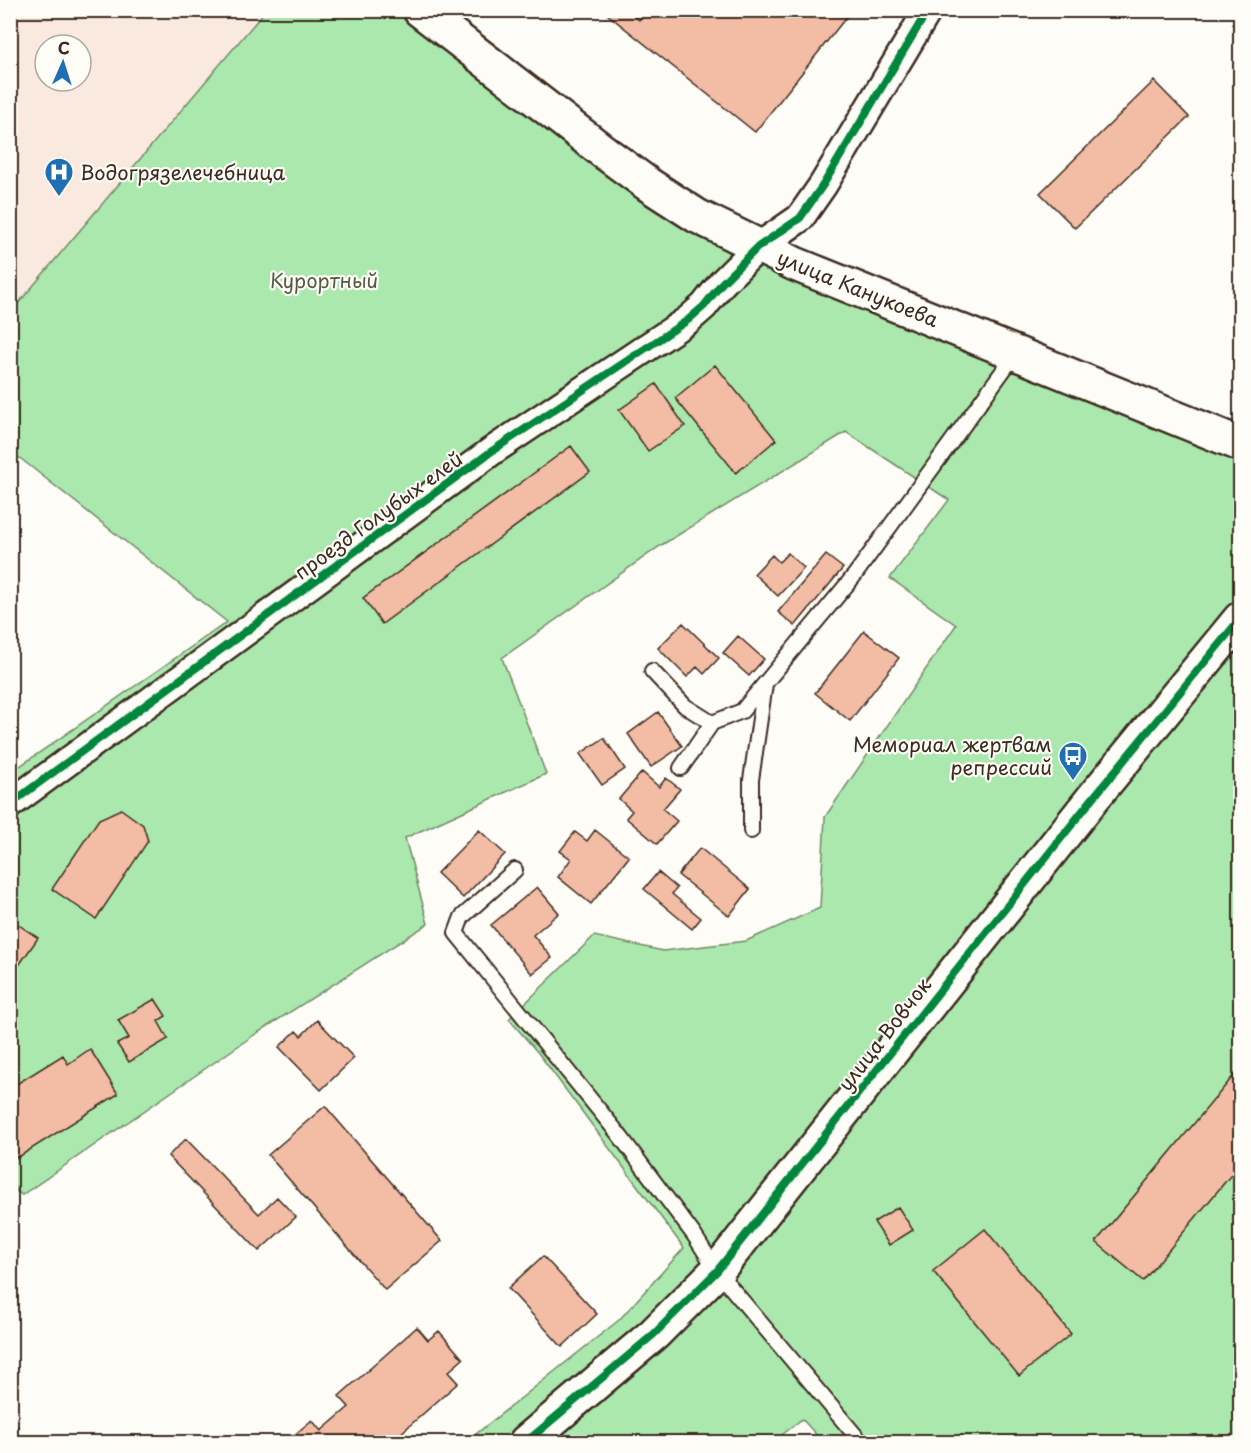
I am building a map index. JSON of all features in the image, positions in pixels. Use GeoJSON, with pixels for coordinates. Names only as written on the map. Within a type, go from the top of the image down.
{"type":"FeatureCollection","features":[{"type":"Feature","properties":{"kind":"street","name":"улица Канукоева"},"geometry":{"type":"LineString","coordinates":[[420,10],[649,185],[697,216],[758,247],[1240,444]]}},
{"type":"Feature","properties":{"kind":"street","name":"проезд Голубых елей"},"geometry":{"type":"LineString","coordinates":[[10,804],[492,452],[688,320],[704,306],[722,283],[758,247],[800,218],[928,10]]}},
{"type":"Feature","properties":{"kind":"street","name":"улица Вовчок"},"geometry":{"type":"LineString","coordinates":[[526,1443],[654,1334],[717,1271],[1093,798],[1240,619]]}},
{"type":"Feature","properties":{"kind":"lane"},"geometry":{"type":"LineString","coordinates":[[681,768],[712,723],[742,711],[854,576],[1016,352]]}},
{"type":"Feature","properties":{"kind":"lane"},"geometry":{"type":"LineString","coordinates":[[652,670],[685,706],[712,723]]}},
{"type":"Feature","properties":{"kind":"lane"},"geometry":{"type":"LineString","coordinates":[[751,831],[751,780],[765,683]]}},
{"type":"Feature","properties":{"kind":"lane"},"geometry":{"type":"LineString","coordinates":[[515,870],[462,917],[456,933],[620,1136],[694,1235],[717,1271],[861,1443]]}},
{"type":"Feature","properties":{"kind":"shaded area","name":"Водогрязелечебница"},"geometry":{"type":"Polygon","coordinates":[[[11,11],[265,11],[11,312],[11,11]]]}},
{"type":"Feature","properties":{"kind":"green space","name":"Курортный"},"geometry":{"type":"Polygon","coordinates":[[[265,11],[420,11],[649,185],[1240,444],[1240,1442],[823,1442],[802,1419],[773,1442],[466,1442],[619,1320],[684,1248],[539,1054],[509,1019],[594,936],[663,951],[746,941],[820,908],[825,817],[956,625],[890,578],[949,500],[846,432],[660,546],[502,658],[546,774],[405,838],[428,924],[254,1035],[22,1195],[10,1186],[10,773],[227,622],[11,451],[11,312],[265,11]]]}},
{"type":"Feature","properties":{"kind":"building"},"geometry":{"type":"Polygon","coordinates":[[[602,10],[627,10],[639,20],[647,10],[852,10],[755,132],[602,10]]]}},
{"type":"Feature","properties":{"kind":"building"},"geometry":{"type":"Polygon","coordinates":[[[1154,81],[1189,117],[1075,228],[1040,193],[1154,81]]]}},
{"type":"Feature","properties":{"kind":"building"},"geometry":{"type":"Polygon","coordinates":[[[715,365],[776,440],[736,473],[675,398],[715,365]]]}},
{"type":"Feature","properties":{"kind":"building"},"geometry":{"type":"Polygon","coordinates":[[[656,384],[685,426],[648,451],[619,410],[656,384]]]}},
{"type":"Feature","properties":{"kind":"building"},"geometry":{"type":"Polygon","coordinates":[[[571,446],[590,472],[382,624],[363,598],[571,446]]]}},
{"type":"Feature","properties":{"kind":"building"},"geometry":{"type":"Polygon","coordinates":[[[788,553],[804,568],[778,596],[754,574],[772,555],[779,562],[788,553]]]}},
{"type":"Feature","properties":{"kind":"building"},"geometry":{"type":"Polygon","coordinates":[[[826,555],[843,568],[795,626],[778,612],[826,555]]]}},
{"type":"Feature","properties":{"kind":"building"},"geometry":{"type":"Polygon","coordinates":[[[683,623],[719,658],[704,674],[697,667],[687,677],[658,648],[683,623]]]}},
{"type":"Feature","properties":{"kind":"building"},"geometry":{"type":"Polygon","coordinates":[[[864,631],[899,658],[850,721],[815,693],[864,631]]]}},
{"type":"Feature","properties":{"kind":"building"},"geometry":{"type":"Polygon","coordinates":[[[738,636],[764,659],[749,676],[723,653],[738,636]]]}},
{"type":"Feature","properties":{"kind":"building"},"geometry":{"type":"Polygon","coordinates":[[[658,712],[682,746],[651,767],[628,734],[658,712]]]}},
{"type":"Feature","properties":{"kind":"building"},"geometry":{"type":"Polygon","coordinates":[[[604,738],[625,769],[602,785],[580,754],[604,738]]]}},
{"type":"Feature","properties":{"kind":"building"},"geometry":{"type":"Polygon","coordinates":[[[642,772],[659,787],[666,778],[680,789],[663,809],[677,821],[657,844],[626,818],[632,811],[619,799],[642,772]]]}},
{"type":"Feature","properties":{"kind":"building"},"geometry":{"type":"Polygon","coordinates":[[[121,809],[143,825],[148,841],[96,919],[52,889],[99,819],[121,809]]]}},
{"type":"Feature","properties":{"kind":"building"},"geometry":{"type":"Polygon","coordinates":[[[479,830],[505,854],[463,898],[437,873],[479,830]]]}},
{"type":"Feature","properties":{"kind":"building"},"geometry":{"type":"Polygon","coordinates":[[[595,830],[629,857],[591,904],[558,877],[571,859],[560,851],[575,832],[587,841],[595,830]]]}},
{"type":"Feature","properties":{"kind":"building"},"geometry":{"type":"Polygon","coordinates":[[[700,848],[750,889],[729,916],[678,875],[700,848]]]}},
{"type":"Feature","properties":{"kind":"building"},"geometry":{"type":"Polygon","coordinates":[[[658,872],[677,888],[672,894],[701,918],[692,929],[644,889],[658,872]]]}},
{"type":"Feature","properties":{"kind":"building"},"geometry":{"type":"Polygon","coordinates":[[[537,887],[559,913],[533,935],[552,958],[532,974],[491,925],[537,887]]]}},
{"type":"Feature","properties":{"kind":"building"},"geometry":{"type":"Polygon","coordinates":[[[10,919],[38,938],[10,978],[10,919]]]}},
{"type":"Feature","properties":{"kind":"building"},"geometry":{"type":"Polygon","coordinates":[[[155,999],[166,1016],[158,1021],[168,1039],[129,1062],[117,1044],[129,1038],[118,1020],[155,999]]]}},
{"type":"Feature","properties":{"kind":"building"},"geometry":{"type":"Polygon","coordinates":[[[317,1020],[354,1058],[321,1090],[279,1047],[296,1031],[301,1036],[317,1020]]]}},
{"type":"Feature","properties":{"kind":"building"},"geometry":{"type":"Polygon","coordinates":[[[90,1049],[118,1094],[17,1158],[10,1147],[10,1088],[63,1055],[68,1064],[90,1049]]]}},
{"type":"Feature","properties":{"kind":"building"},"geometry":{"type":"Polygon","coordinates":[[[1240,1068],[1240,1164],[1143,1281],[1096,1242],[1240,1068]]]}},
{"type":"Feature","properties":{"kind":"building"},"geometry":{"type":"Polygon","coordinates":[[[325,1106],[442,1241],[385,1290],[268,1155],[325,1106]]]}},
{"type":"Feature","properties":{"kind":"building"},"geometry":{"type":"Polygon","coordinates":[[[186,1139],[259,1214],[277,1197],[296,1217],[259,1251],[168,1156],[186,1139]]]}},
{"type":"Feature","properties":{"kind":"building"},"geometry":{"type":"Polygon","coordinates":[[[898,1207],[913,1230],[889,1245],[874,1222],[898,1207]]]}},
{"type":"Feature","properties":{"kind":"building"},"geometry":{"type":"Polygon","coordinates":[[[985,1229],[1071,1334],[1019,1376],[933,1271],[985,1229]]]}},
{"type":"Feature","properties":{"kind":"building"},"geometry":{"type":"Polygon","coordinates":[[[543,1256],[597,1314],[562,1347],[508,1288],[543,1256]]]}},
{"type":"Feature","properties":{"kind":"building"},"geometry":{"type":"Polygon","coordinates":[[[417,1327],[428,1340],[439,1331],[463,1359],[448,1372],[458,1383],[391,1442],[381,1442],[376,1437],[369,1442],[286,1442],[312,1420],[321,1431],[349,1407],[339,1396],[417,1327]]]}},
{"type":"Feature","properties":{"kind":"building"},"geometry":{"type":"Polygon","coordinates":[[[10,1419],[18,1427],[10,1434],[10,1419]]]}},
{"type":"Feature","properties":{"kind":"cycle path"},"geometry":{"type":"LineString","coordinates":[[10,804],[492,451],[688,320],[704,306],[722,283],[758,247],[800,218],[823,185],[928,10]]}},
{"type":"Feature","properties":{"kind":"cycle path"},"geometry":{"type":"LineString","coordinates":[[526,1442],[654,1334],[717,1271],[1093,798],[1240,619]]}},
{"type":"Feature","properties":{"kind":"place","name":"Водогрязелечебница"},"geometry":{"type":"Point","coordinates":[59,198]}},
{"type":"Feature","properties":{"kind":"place","name":"Мемориал жертвам репрессий"},"geometry":{"type":"Point","coordinates":[1073,782]}}]}
